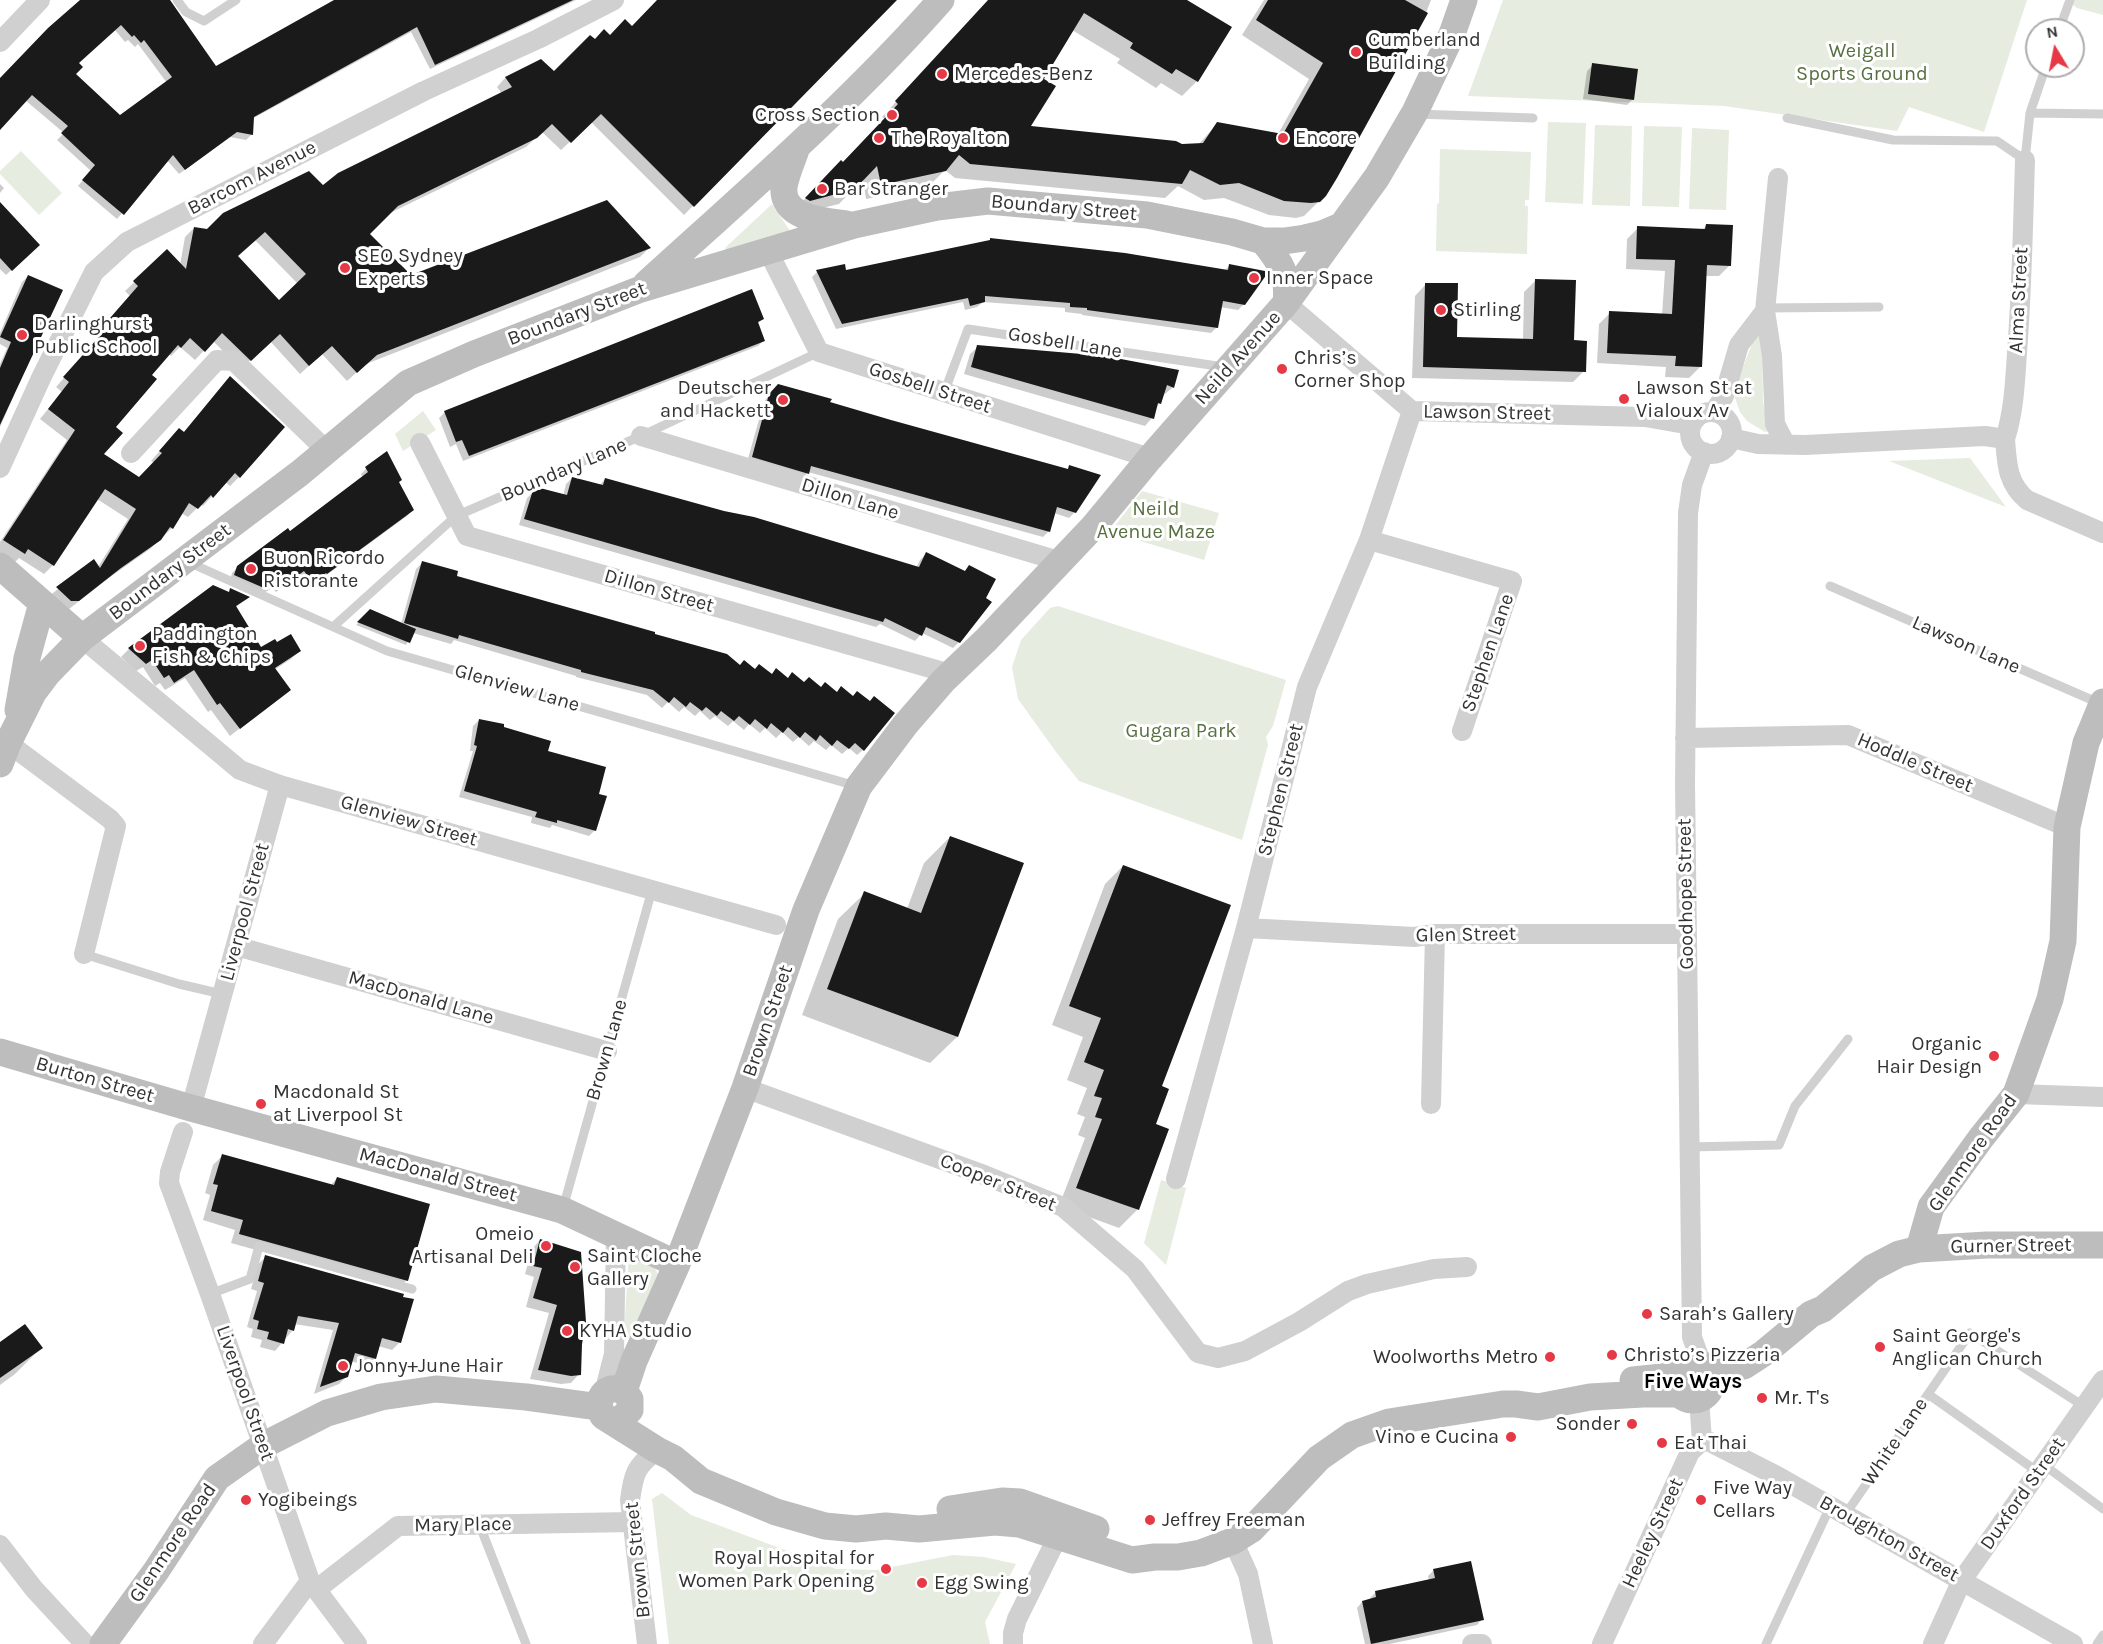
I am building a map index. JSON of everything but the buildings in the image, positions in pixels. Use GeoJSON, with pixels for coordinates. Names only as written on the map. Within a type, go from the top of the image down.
{"type":"FeatureCollection","features":[{"type":"Feature","properties":{"kind":"street"},"geometry":{"type":"LineString","coordinates":[[0,42],[40,0]]}},
{"type":"Feature","properties":{"kind":"street","name":"Barcom Avenue"},"geometry":{"type":"LineString","coordinates":[[0,468],[42,376],[94,272],[127,242],[424,91],[538,39],[614,0]]}},
{"type":"Feature","properties":{"kind":"street"},"geometry":{"type":"LineString","coordinates":[[641,289],[798,145],[901,46],[941,0]]}},
{"type":"Feature","properties":{"kind":"street","name":"Neild Avenue"},"geometry":{"type":"LineString","coordinates":[[951,674],[1093,527],[1150,458],[1286,303],[1377,177],[1414,114],[1452,34],[1464,0]]}},
{"type":"Feature","properties":{"kind":"street"},"geometry":{"type":"LineString","coordinates":[[798,145],[784,189],[787,200],[801,215],[854,225]]}},
{"type":"Feature","properties":{"kind":"street","name":"Alma Street"},"geometry":{"type":"LineString","coordinates":[[2005,439],[2010,426],[2019,322],[2025,160]]}},
{"type":"Feature","properties":{"kind":"street"},"geometry":{"type":"LineString","coordinates":[[1778,178],[1765,310],[1772,356],[1774,424],[1786,444]]}},
{"type":"Feature","properties":{"kind":"street","name":"Boundary Street"},"geometry":{"type":"LineString","coordinates":[[8,744],[33,693],[53,667],[82,638],[327,451],[408,383],[474,354],[641,289],[854,225],[937,207],[988,201],[1147,215],[1232,232],[1263,241],[1305,238],[1341,226]]}},
{"type":"Feature","properties":{"kind":"street"},"geometry":{"type":"LineString","coordinates":[[1263,241],[1283,269],[1288,287],[1286,303]]}},
{"type":"Feature","properties":{"kind":"street"},"geometry":{"type":"LineString","coordinates":[[768,251],[819,352]]}},
{"type":"Feature","properties":{"kind":"street","name":"Lawson Street"},"geometry":{"type":"LineString","coordinates":[[1286,303],[1412,411],[1645,417],[1691,425]]}},
{"type":"Feature","properties":{"kind":"street"},"geometry":{"type":"LineString","coordinates":[[1714,412],[1724,396],[1739,345],[1765,310]]}},
{"type":"Feature","properties":{"kind":"street","name":"Gosbell Street"},"geometry":{"type":"LineString","coordinates":[[819,352],[1150,458]]}},
{"type":"Feature","properties":{"kind":"street"},"geometry":{"type":"LineString","coordinates":[[131,453],[217,360],[234,361],[327,451]]}},
{"type":"Feature","properties":{"kind":"street","name":"Stephen Street"},"geometry":{"type":"LineString","coordinates":[[1176,1179],[1246,928],[1307,687],[1369,540],[1412,411]]}},
{"type":"Feature","properties":{"kind":"street"},"geometry":{"type":"LineString","coordinates":[[1714,412],[1726,418],[1730,424],[1731,438],[1720,451],[1704,452],[1693,444],[1691,425],[1700,415],[1714,412]]}},
{"type":"Feature","properties":{"kind":"street","name":"Dillon Lane"},"geometry":{"type":"LineString","coordinates":[[641,436],[1059,561]]}},
{"type":"Feature","properties":{"kind":"street"},"geometry":{"type":"LineString","coordinates":[[1731,438],[1758,444],[1985,436],[2005,439],[2007,471],[2017,492],[2026,500],[2103,532]]}},
{"type":"Feature","properties":{"kind":"street","name":"Dillon Street"},"geometry":{"type":"LineString","coordinates":[[420,443],[467,536],[951,674]]}},
{"type":"Feature","properties":{"kind":"street","name":"Goodhope Street"},"geometry":{"type":"LineString","coordinates":[[1694,1392],[1685,738],[1688,513],[1692,485],[1704,452]]}},
{"type":"Feature","properties":{"kind":"street","name":"Stephen Lane"},"geometry":{"type":"LineString","coordinates":[[1369,540],[1512,581],[1462,730]]}},
{"type":"Feature","properties":{"kind":"street"},"geometry":{"type":"LineString","coordinates":[[0,566],[82,638]]}},
{"type":"Feature","properties":{"kind":"street"},"geometry":{"type":"LineString","coordinates":[[42,603],[8,744],[110,819],[116,826],[84,954]]}},
{"type":"Feature","properties":{"kind":"street","name":"Glenview Street"},"geometry":{"type":"LineString","coordinates":[[82,638],[240,770],[280,785],[776,925]]}},
{"type":"Feature","properties":{"kind":"street","name":"Brown Street"},"geometry":{"type":"LineString","coordinates":[[614,1404],[676,1264],[746,1088],[806,910],[859,786],[905,725],[951,674]]}},
{"type":"Feature","properties":{"kind":"street","name":"Glenmore Road"},"geometry":{"type":"LineString","coordinates":[[1919,1249],[1931,1207],[2016,1094],[2050,999],[2063,941],[2067,827],[2086,742],[2102,703]]}},
{"type":"Feature","properties":{"kind":"street","name":"Hoddle Street"},"geometry":{"type":"LineString","coordinates":[[1685,738],[1848,735],[2067,827]]}},
{"type":"Feature","properties":{"kind":"street","name":"Liverpool Street"},"geometry":{"type":"LineString","coordinates":[[280,785],[187,1120],[170,1172],[169,1183],[313,1585],[357,1644]]}},
{"type":"Feature","properties":{"kind":"street","name":"Glen Street"},"geometry":{"type":"LineString","coordinates":[[1246,928],[1414,937],[1435,934],[1686,934]]}},
{"type":"Feature","properties":{"kind":"street"},"geometry":{"type":"LineString","coordinates":[[1431,1104],[1435,934]]}},
{"type":"Feature","properties":{"kind":"street","name":"MacDonald Lane"},"geometry":{"type":"LineString","coordinates":[[236,946],[607,1051]]}},
{"type":"Feature","properties":{"kind":"street","name":"Burton Street"},"geometry":{"type":"LineString","coordinates":[[0,1052],[187,1120]]}},
{"type":"Feature","properties":{"kind":"street","name":"Cooper Street"},"geometry":{"type":"LineString","coordinates":[[746,1088],[984,1175],[1063,1208],[1135,1269],[1198,1353],[1218,1358],[1245,1351],[1299,1322],[1348,1291],[1367,1284],[1434,1269],[1467,1267]]}},
{"type":"Feature","properties":{"kind":"street"},"geometry":{"type":"LineString","coordinates":[[2016,1094],[2103,1097]]}},
{"type":"Feature","properties":{"kind":"street","name":"MacDonald Street"},"geometry":{"type":"LineString","coordinates":[[187,1120],[562,1210],[676,1264]]}},
{"type":"Feature","properties":{"kind":"street"},"geometry":{"type":"LineString","coordinates":[[616,1234],[614,1404],[657,1450],[673,1458],[701,1480],[776,1512],[825,1526],[856,1529],[886,1526],[919,1528],[995,1522],[1018,1524],[1132,1560],[1202,1553],[1233,1541],[1252,1529],[1319,1458],[1352,1435],[1389,1422],[1460,1410],[1516,1404],[1538,1407],[1590,1397],[1694,1392],[1749,1378],[1771,1365],[1820,1321],[1823,1309],[1879,1264],[1899,1254],[1919,1249]]}},
{"type":"Feature","properties":{"kind":"street","name":"Gurner Street"},"geometry":{"type":"LineString","coordinates":[[1919,1249],[1987,1245],[2103,1245]]}},
{"type":"Feature","properties":{"kind":"street","name":"Duxford Street"},"geometry":{"type":"LineString","coordinates":[[1933,1644],[1962,1580],[2103,1380]]}},
{"type":"Feature","properties":{"kind":"street","name":"Glenmore Road"},"geometry":{"type":"LineString","coordinates":[[103,1644],[156,1571],[218,1478],[264,1445],[327,1413],[381,1397],[436,1389],[614,1404]]}},
{"type":"Feature","properties":{"kind":"street","name":"Broughton Street"},"geometry":{"type":"LineString","coordinates":[[1694,1392],[1710,1442],[1962,1580],[2073,1644]]}},
{"type":"Feature","properties":{"kind":"street","name":"Heeley Street"},"geometry":{"type":"LineString","coordinates":[[1602,1644],[1690,1452],[1694,1392]]}},
{"type":"Feature","properties":{"kind":"street","name":"Brown Street"},"geometry":{"type":"LineString","coordinates":[[647,1644],[630,1500],[639,1466],[657,1450]]}},
{"type":"Feature","properties":{"kind":"street"},"geometry":{"type":"LineString","coordinates":[[886,1526],[915,1514],[1002,1501],[1020,1502],[1137,1544],[1155,1557]]}},
{"type":"Feature","properties":{"kind":"street","name":"Mary Place"},"geometry":{"type":"LineString","coordinates":[[263,1644],[313,1585],[398,1526],[632,1522]]}},
{"type":"Feature","properties":{"kind":"street"},"geometry":{"type":"LineString","coordinates":[[1013,1644],[1017,1619],[1058,1536]]}},
{"type":"Feature","properties":{"kind":"street"},"geometry":{"type":"LineString","coordinates":[[1233,1541],[1248,1574],[1263,1644]]}},
{"type":"Feature","properties":{"kind":"street"},"geometry":{"type":"LineString","coordinates":[[0,1545],[34,1589],[47,1600],[85,1644]]}},
{"type":"Feature","properties":{"kind":"street"},"geometry":{"type":"LineString","coordinates":[[1472,1644],[1482,1644]]}},
{"type":"Feature","properties":{"kind":"lane"},"geometry":{"type":"LineString","coordinates":[[177,0],[186,12],[204,21],[236,0]]}},
{"type":"Feature","properties":{"kind":"lane"},"geometry":{"type":"LineString","coordinates":[[2063,18],[2070,0]]}},
{"type":"Feature","properties":{"kind":"lane"},"geometry":{"type":"LineString","coordinates":[[1787,118],[1893,140],[1997,141],[2025,160],[2030,113],[2042,78]]}},
{"type":"Feature","properties":{"kind":"lane"},"geometry":{"type":"LineString","coordinates":[[2030,113],[2103,114]]}},
{"type":"Feature","properties":{"kind":"lane"},"geometry":{"type":"LineString","coordinates":[[1414,114],[1533,118]]}},
{"type":"Feature","properties":{"kind":"lane"},"geometry":{"type":"LineString","coordinates":[[1765,310],[1879,307]]}},
{"type":"Feature","properties":{"kind":"lane","name":"Gosbell Lane"},"geometry":{"type":"LineString","coordinates":[[944,393],[968,329],[1229,368]]}},
{"type":"Feature","properties":{"kind":"lane","name":"Boundary Lane"},"geometry":{"type":"LineString","coordinates":[[334,626],[456,516],[641,436],[819,352]]}},
{"type":"Feature","properties":{"kind":"lane","name":"Glenview Lane"},"geometry":{"type":"LineString","coordinates":[[185,561],[387,651],[859,786]]}},
{"type":"Feature","properties":{"kind":"lane","name":"Lawson Lane"},"geometry":{"type":"LineString","coordinates":[[1830,586],[2102,703]]}},
{"type":"Feature","properties":{"kind":"lane","name":"Brown Lane"},"geometry":{"type":"LineString","coordinates":[[562,1210],[652,890]]}},
{"type":"Feature","properties":{"kind":"lane"},"geometry":{"type":"LineString","coordinates":[[84,954],[179,984],[222,994]]}},
{"type":"Feature","properties":{"kind":"lane"},"geometry":{"type":"LineString","coordinates":[[1689,1147],[1779,1146],[1795,1106],[1848,1039]]}},
{"type":"Feature","properties":{"kind":"lane"},"geometry":{"type":"LineString","coordinates":[[210,1294],[250,1279],[259,1246],[412,1289]]}},
{"type":"Feature","properties":{"kind":"lane","name":"White Lane"},"geometry":{"type":"LineString","coordinates":[[1766,1644],[1838,1511],[1928,1394],[1970,1333],[2085,1407]]}},
{"type":"Feature","properties":{"kind":"lane"},"geometry":{"type":"LineString","coordinates":[[1928,1394],[2103,1509]]}},
{"type":"Feature","properties":{"kind":"lane"},"geometry":{"type":"LineString","coordinates":[[480,1526],[526,1644]]}},
{"type":"Feature","properties":{"kind":"lane"},"geometry":{"type":"LineString","coordinates":[[2097,1644],[2103,1635]]}},
{"type":"Feature","properties":{"kind":"green space","name":"Weigall Sports Ground"},"geometry":{"type":"Polygon","coordinates":[[[1503,0],[2027,0],[1984,132],[1909,107],[1897,131],[1724,106],[1468,96],[1503,0]]]}},
{"type":"Feature","properties":{"kind":"green space"},"geometry":{"type":"Polygon","coordinates":[[[2067,0],[2103,0],[2103,15],[2077,8],[2067,0]]]}},
{"type":"Feature","properties":{"kind":"green space"},"geometry":{"type":"Polygon","coordinates":[[[1548,122],[1586,123],[1583,204],[1545,202],[1548,122]]]}},
{"type":"Feature","properties":{"kind":"green space"},"geometry":{"type":"Polygon","coordinates":[[[1595,125],[1632,126],[1630,206],[1592,205],[1595,125]]]}},
{"type":"Feature","properties":{"kind":"green space"},"geometry":{"type":"Polygon","coordinates":[[[1644,126],[1682,127],[1679,207],[1642,206],[1644,126]]]}},
{"type":"Feature","properties":{"kind":"green space"},"geometry":{"type":"Polygon","coordinates":[[[1692,128],[1729,130],[1726,210],[1689,209],[1692,128]]]}},
{"type":"Feature","properties":{"kind":"green space"},"geometry":{"type":"Polygon","coordinates":[[[1440,149],[1531,152],[1529,200],[1525,200],[1525,206],[1528,206],[1527,254],[1436,251],[1440,149]]]}},
{"type":"Feature","properties":{"kind":"green space"},"geometry":{"type":"Polygon","coordinates":[[[21,151],[62,193],[39,215],[0,174],[0,171],[21,151]]]}},
{"type":"Feature","properties":{"kind":"green space"},"geometry":{"type":"Polygon","coordinates":[[[772,204],[790,231],[727,252],[725,248],[772,204]]]}},
{"type":"Feature","properties":{"kind":"green space"},"geometry":{"type":"Polygon","coordinates":[[[1758,329],[1762,330],[1763,402],[1769,431],[1765,432],[1747,421],[1740,412],[1733,392],[1758,329]]]}},
{"type":"Feature","properties":{"kind":"green space"},"geometry":{"type":"Polygon","coordinates":[[[423,411],[436,430],[403,451],[395,434],[423,411]]]}},
{"type":"Feature","properties":{"kind":"green space"},"geometry":{"type":"Polygon","coordinates":[[[1970,458],[2006,507],[1889,461],[1970,458]]]}},
{"type":"Feature","properties":{"kind":"green space","name":"Neild Avenue Maze"},"geometry":{"type":"Polygon","coordinates":[[[1142,491],[1219,513],[1204,560],[1110,532],[1142,491]]]}},
{"type":"Feature","properties":{"kind":"green space","name":"Gugara Park"},"geometry":{"type":"Polygon","coordinates":[[[1058,606],[1286,680],[1273,726],[1266,737],[1268,745],[1242,840],[1079,781],[1056,752],[1018,699],[1012,667],[1021,640],[1050,608],[1058,606]]]}},
{"type":"Feature","properties":{"kind":"green space"},"geometry":{"type":"Polygon","coordinates":[[[1161,1180],[1186,1188],[1166,1265],[1144,1243],[1161,1180]]]}},
{"type":"Feature","properties":{"kind":"green space"},"geometry":{"type":"Polygon","coordinates":[[[634,1258],[654,1267],[659,1276],[633,1339],[624,1335],[628,1267],[629,1261],[634,1258]]]}},
{"type":"Feature","properties":{"kind":"green space"},"geometry":{"type":"Polygon","coordinates":[[[662,1493],[691,1515],[836,1569],[876,1570],[953,1555],[984,1557],[1016,1564],[985,1622],[990,1644],[669,1644],[652,1499],[662,1493]]]}},
{"type":"Feature","properties":{"kind":"place","name":"Cumberland Building"},"geometry":{"type":"Point","coordinates":[1356,52]}},
{"type":"Feature","properties":{"kind":"place","name":"Mercedes-Benz"},"geometry":{"type":"Point","coordinates":[942,74]}},
{"type":"Feature","properties":{"kind":"place","name":"Cross Section"},"geometry":{"type":"Point","coordinates":[892,115]}},
{"type":"Feature","properties":{"kind":"place","name":"The Royalton"},"geometry":{"type":"Point","coordinates":[879,138]}},
{"type":"Feature","properties":{"kind":"place","name":"Encore"},"geometry":{"type":"Point","coordinates":[1283,138]}},
{"type":"Feature","properties":{"kind":"place","name":"Bar Stranger"},"geometry":{"type":"Point","coordinates":[822,189]}},
{"type":"Feature","properties":{"kind":"place","name":"SEO Sydney Experts"},"geometry":{"type":"Point","coordinates":[345,268]}},
{"type":"Feature","properties":{"kind":"place","name":"Inner Space"},"geometry":{"type":"Point","coordinates":[1254,278]}},
{"type":"Feature","properties":{"kind":"place","name":"Stirling"},"geometry":{"type":"Point","coordinates":[1441,310]}},
{"type":"Feature","properties":{"kind":"place","name":"Darlinghurst Public School"},"geometry":{"type":"Point","coordinates":[22,335]}},
{"type":"Feature","properties":{"kind":"place","name":"Chris’s Corner Shop"},"geometry":{"type":"Point","coordinates":[1282,369]}},
{"type":"Feature","properties":{"kind":"place","name":"Lawson St at Vialoux Av"},"geometry":{"type":"Point","coordinates":[1624,399]}},
{"type":"Feature","properties":{"kind":"place","name":"Deutscher and Hackett"},"geometry":{"type":"Point","coordinates":[783,400]}},
{"type":"Feature","properties":{"kind":"place","name":"Buon Ricordo Ristorante"},"geometry":{"type":"Point","coordinates":[251,569]}},
{"type":"Feature","properties":{"kind":"place","name":"Paddington Fish & Chips"},"geometry":{"type":"Point","coordinates":[140,646]}},
{"type":"Feature","properties":{"kind":"place","name":"Organic Hair Design"},"geometry":{"type":"Point","coordinates":[1994,1056]}},
{"type":"Feature","properties":{"kind":"place","name":"Macdonald St at Liverpool St"},"geometry":{"type":"Point","coordinates":[261,1104]}},
{"type":"Feature","properties":{"kind":"place","name":"Omeio Artisanal Deli"},"geometry":{"type":"Point","coordinates":[546,1246]}},
{"type":"Feature","properties":{"kind":"place","name":"Saint Cloche Gallery"},"geometry":{"type":"Point","coordinates":[575,1267]}},
{"type":"Feature","properties":{"kind":"place","name":"Sarah’s Gallery"},"geometry":{"type":"Point","coordinates":[1647,1314]}},
{"type":"Feature","properties":{"kind":"place","name":"KYHA Studio"},"geometry":{"type":"Point","coordinates":[567,1331]}},
{"type":"Feature","properties":{"kind":"place","name":"Saint George's Anglican Church"},"geometry":{"type":"Point","coordinates":[1880,1347]}},
{"type":"Feature","properties":{"kind":"place","name":"Christo’s Pizzeria"},"geometry":{"type":"Point","coordinates":[1612,1355]}},
{"type":"Feature","properties":{"kind":"place","name":"Woolworths Metro"},"geometry":{"type":"Point","coordinates":[1550,1357]}},
{"type":"Feature","properties":{"kind":"place","name":"Jonny+June Hair"},"geometry":{"type":"Point","coordinates":[343,1366]}},
{"type":"Feature","properties":{"kind":"place","name":"Mr. T's"},"geometry":{"type":"Point","coordinates":[1762,1398]}},
{"type":"Feature","properties":{"kind":"place","name":"Sonder"},"geometry":{"type":"Point","coordinates":[1632,1424]}},
{"type":"Feature","properties":{"kind":"place","name":"Vino e Cucina"},"geometry":{"type":"Point","coordinates":[1511,1437]}},
{"type":"Feature","properties":{"kind":"place","name":"Eat Thai"},"geometry":{"type":"Point","coordinates":[1662,1443]}},
{"type":"Feature","properties":{"kind":"place","name":"Yogibeings"},"geometry":{"type":"Point","coordinates":[246,1500]}},
{"type":"Feature","properties":{"kind":"place","name":"Five Way Cellars"},"geometry":{"type":"Point","coordinates":[1701,1500]}},
{"type":"Feature","properties":{"kind":"place","name":"Jeffrey Freeman"},"geometry":{"type":"Point","coordinates":[1150,1520]}},
{"type":"Feature","properties":{"kind":"place","name":"Royal Hospital for Women Park Opening"},"geometry":{"type":"Point","coordinates":[886,1569]}},
{"type":"Feature","properties":{"kind":"place","name":"Egg Swing"},"geometry":{"type":"Point","coordinates":[922,1583]}},
{"type":"Feature","properties":{"kind":"district","name":"Five Ways"},"geometry":{"type":"Point","coordinates":[1693,1382]}}]}
